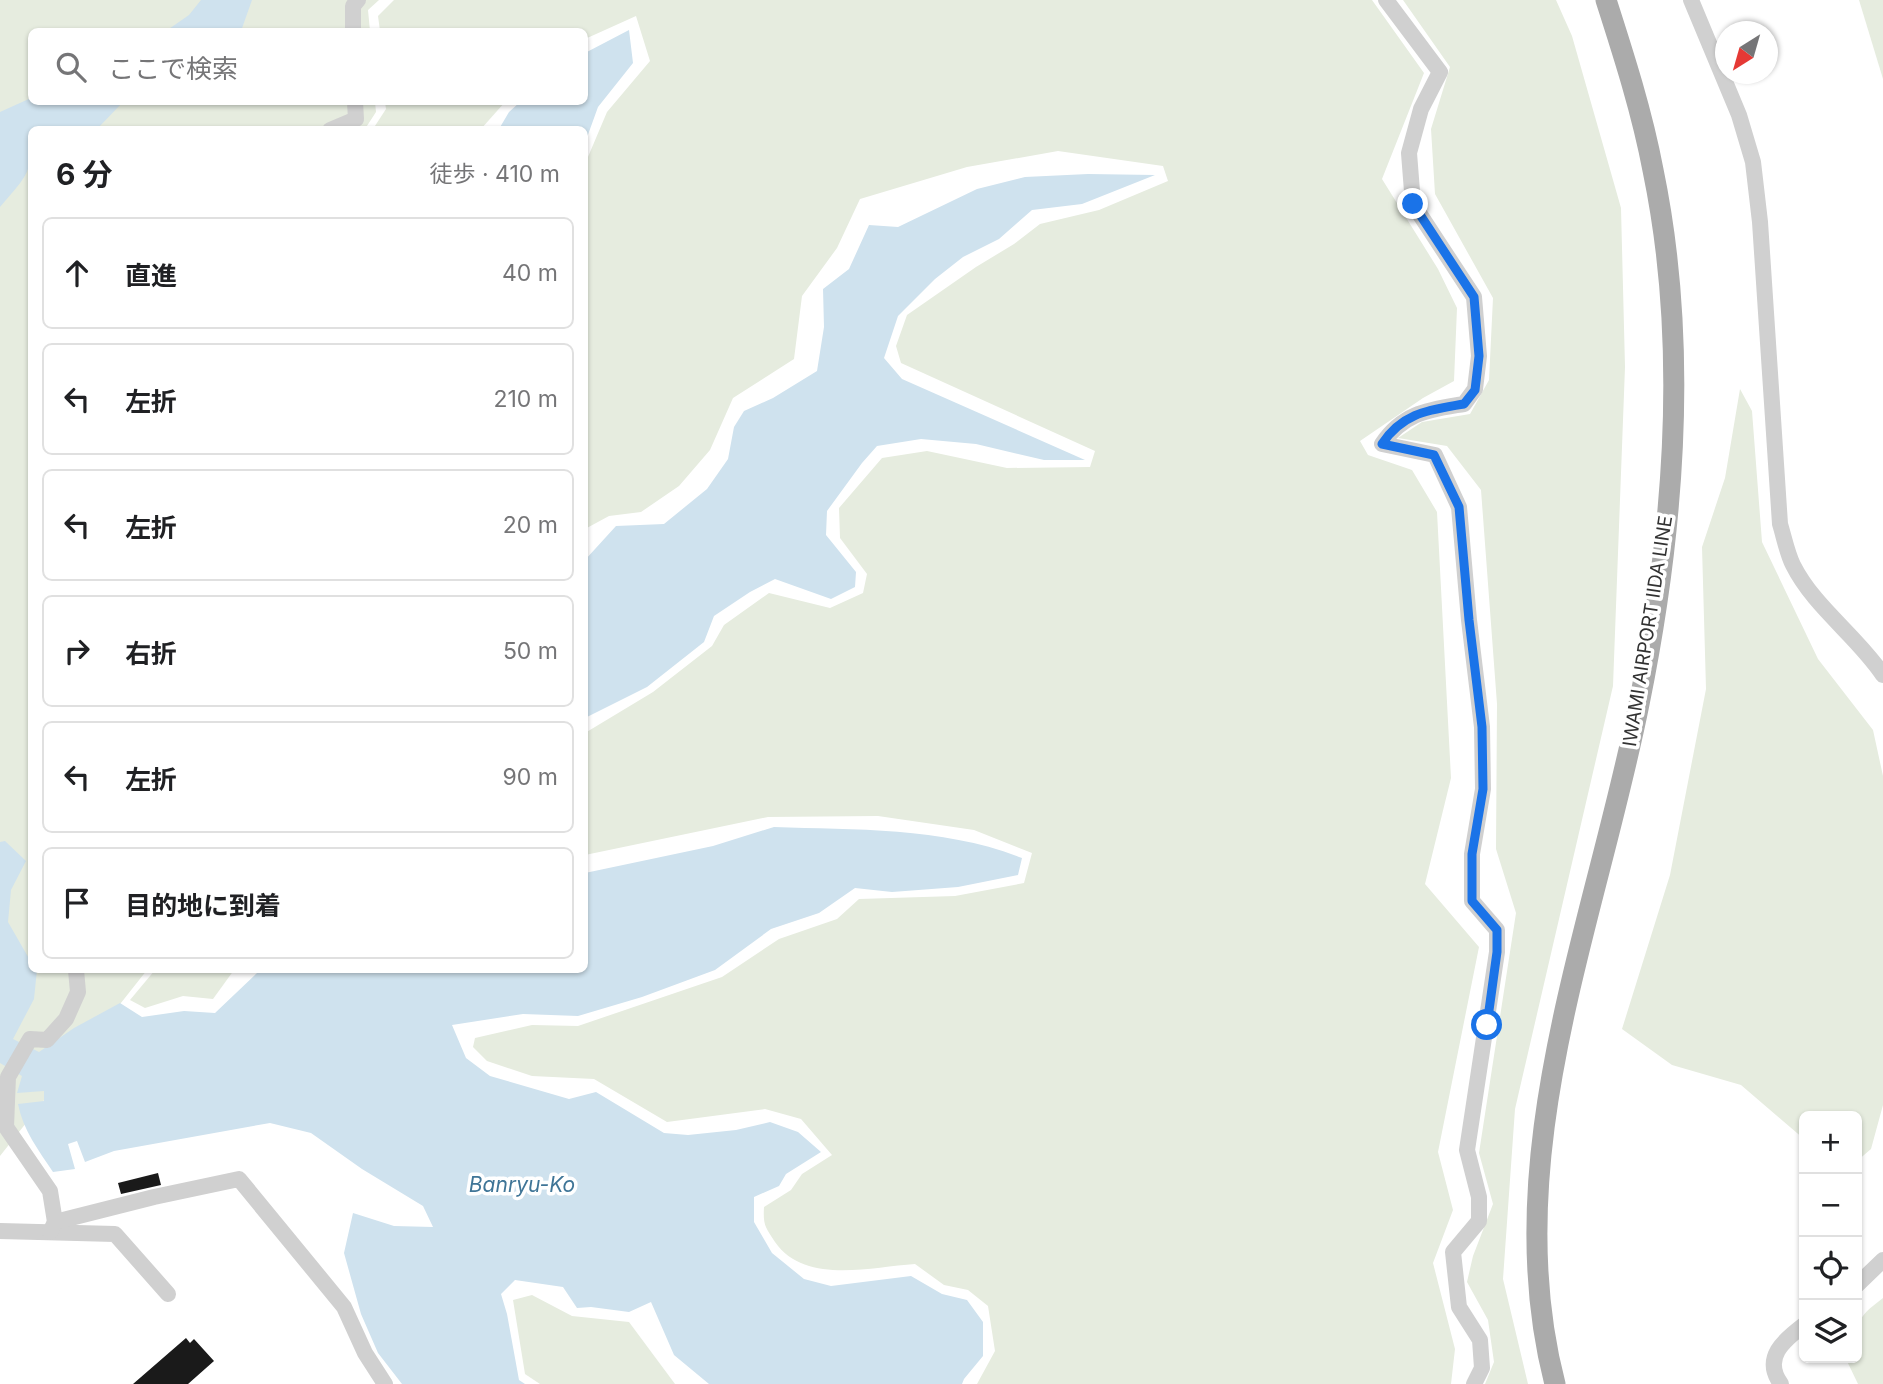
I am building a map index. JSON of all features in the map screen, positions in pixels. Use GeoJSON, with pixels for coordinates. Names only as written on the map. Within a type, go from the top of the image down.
{"type":"FeatureCollection","features":[{"type":"Feature","properties":{"kind":"main road","name":"IWAMI AIRPORT IIDA LINE"},"geometry":{"type":"LineString","coordinates":[[1555,1384],[1548,1356],[1537,1266],[1539,1158],[1562,1022],[1639,704],[1665,547],[1674,405],[1670,286],[1654,172],[1631,78],[1606,0]]}},
{"type":"Feature","properties":{"kind":"street"},"geometry":{"type":"LineString","coordinates":[[353,28],[353,6],[358,0]]}},
{"type":"Feature","properties":{"kind":"street"},"geometry":{"type":"LineString","coordinates":[[1386,0],[1440,72],[1421,109],[1409,153],[1413,204],[1474,297],[1479,356],[1475,390],[1464,404],[1416,413],[1389,434],[1382,444],[1434,455],[1459,507],[1482,727],[1483,789],[1472,854],[1472,901],[1497,930],[1497,952],[1467,1150],[1479,1197],[1479,1221],[1453,1252],[1459,1307],[1480,1340],[1482,1368],[1474,1384]]}},
{"type":"Feature","properties":{"kind":"street"},"geometry":{"type":"LineString","coordinates":[[1691,0],[1739,115],[1753,162],[1760,222],[1780,524],[1792,563],[1805,586],[1870,655],[1883,675]]}},
{"type":"Feature","properties":{"kind":"street"},"geometry":{"type":"LineString","coordinates":[[339,126],[356,119],[355,105]]}},
{"type":"Feature","properties":{"kind":"street"},"geometry":{"type":"LineString","coordinates":[[52,1227],[50,1191],[6,1127],[4,1077],[30,1040],[47,1040],[66,1019],[78,992],[76,973]]}},
{"type":"Feature","properties":{"kind":"street"},"geometry":{"type":"LineString","coordinates":[[52,1227],[154,1197],[239,1179],[344,1307],[365,1353],[386,1384]]}},
{"type":"Feature","properties":{"kind":"street"},"geometry":{"type":"LineString","coordinates":[[0,1231],[52,1227],[115,1234],[168,1294]]}},
{"type":"Feature","properties":{"kind":"street"},"geometry":{"type":"LineString","coordinates":[[1862,1280],[1883,1260]]}},
{"type":"Feature","properties":{"kind":"street"},"geometry":{"type":"LineString","coordinates":[[1781,1384],[1774,1375],[1774,1357],[1785,1339],[1799,1329]]}},
{"type":"Feature","properties":{"kind":"shaded area"},"geometry":{"type":"Polygon","coordinates":[[[0,0],[379,0],[368,10],[370,28],[28,28],[28,105],[375,105],[376,112],[367,126],[28,126],[28,973],[145,973],[0,1156],[0,0]]]}},
{"type":"Feature","properties":{"kind":"shaded area"},"geometry":{"type":"Polygon","coordinates":[[[394,0],[1372,0],[1424,73],[1382,179],[1438,269],[1457,308],[1454,381],[1423,398],[1360,441],[1368,455],[1412,470],[1437,512],[1451,778],[1425,884],[1479,947],[1438,1152],[1453,1210],[1433,1263],[1455,1349],[1451,1384],[977,1384],[995,1351],[988,1306],[968,1290],[944,1285],[915,1264],[859,1270],[821,1269],[803,1264],[788,1255],[775,1242],[764,1222],[764,1207],[791,1190],[802,1174],[832,1155],[801,1119],[765,1109],[667,1122],[594,1079],[532,1076],[487,1061],[473,1047],[475,1038],[532,1025],[578,1026],[722,977],[779,939],[837,919],[859,899],[955,896],[1024,883],[1032,853],[974,830],[878,816],[768,817],[588,854],[588,731],[653,692],[712,646],[724,625],[769,593],[830,608],[863,593],[867,574],[840,538],[839,508],[882,458],[927,451],[1007,468],[1090,467],[1095,451],[901,363],[896,346],[907,315],[1040,224],[1099,210],[1168,181],[1163,166],[1058,151],[967,167],[860,199],[837,248],[802,296],[794,359],[733,398],[710,450],[679,486],[641,512],[609,516],[588,527],[588,157],[607,112],[650,61],[636,16],[588,38],[588,28],[380,28],[378,16],[394,0]]]}},
{"type":"Feature","properties":{"kind":"shaded area"},"geometry":{"type":"Polygon","coordinates":[[[1403,0],[1556,0],[1572,36],[1621,208],[1625,367],[1613,686],[1515,1109],[1503,1279],[1528,1384],[1485,1384],[1494,1362],[1488,1320],[1467,1282],[1473,1256],[1493,1204],[1479,1153],[1516,913],[1496,849],[1497,704],[1481,490],[1447,446],[1398,438],[1422,422],[1470,414],[1489,380],[1493,298],[1435,194],[1431,129],[1450,67],[1403,0]]]}},
{"type":"Feature","properties":{"kind":"shaded area"},"geometry":{"type":"Polygon","coordinates":[[[1859,0],[1883,0],[1883,79],[1859,0]]]}},
{"type":"Feature","properties":{"kind":"shaded area"},"geometry":{"type":"Polygon","coordinates":[[[385,105],[502,105],[484,126],[375,126],[386,109],[385,105]]]}},
{"type":"Feature","properties":{"kind":"shaded area"},"geometry":{"type":"Polygon","coordinates":[[[1740,389],[1752,411],[1762,542],[1818,659],[1873,730],[1883,776],[1883,1105],[1871,1149],[1862,1157],[1862,1111],[1799,1111],[1799,1135],[1741,1085],[1672,1065],[1622,1029],[1670,875],[1706,689],[1702,547],[1725,478],[1740,389]]]}},
{"type":"Feature","properties":{"kind":"shaded area"},"geometry":{"type":"Polygon","coordinates":[[[152,973],[232,973],[213,999],[183,996],[145,1008],[130,1000],[152,973]]]}},
{"type":"Feature","properties":{"kind":"shaded area"},"geometry":{"type":"Polygon","coordinates":[[[532,1295],[572,1316],[629,1322],[675,1384],[540,1384],[525,1374],[513,1300],[532,1295]]]}},
{"type":"Feature","properties":{"kind":"shaded area"},"geometry":{"type":"Polygon","coordinates":[[[1883,1298],[1883,1384],[1858,1384],[1848,1363],[1862,1363],[1862,1317],[1883,1298]]]}},
{"type":"Feature","properties":{"kind":"water"},"geometry":{"type":"Polygon","coordinates":[[[201,0],[252,0],[242,28],[170,28],[189,15],[201,0]]]}},
{"type":"Feature","properties":{"kind":"water"},"geometry":{"type":"Polygon","coordinates":[[[629,30],[633,63],[598,107],[588,135],[588,126],[501,126],[517,105],[588,105],[588,51],[629,30]]]}},
{"type":"Feature","properties":{"kind":"water"},"geometry":{"type":"Polygon","coordinates":[[[28,99],[28,105],[120,105],[100,126],[28,126],[28,168],[22,180],[0,207],[0,112],[28,99]]]}},
{"type":"Feature","properties":{"kind":"water"},"geometry":{"type":"Polygon","coordinates":[[[1155,175],[1082,204],[1032,210],[999,239],[963,257],[935,279],[898,316],[884,358],[902,379],[1085,460],[1044,460],[976,444],[921,439],[877,446],[827,511],[826,535],[856,572],[855,587],[831,599],[775,579],[714,616],[704,642],[647,687],[588,716],[588,557],[616,526],[664,524],[707,489],[728,459],[734,427],[744,411],[773,398],[817,371],[824,327],[823,289],[849,269],[869,225],[898,227],[977,189],[1025,177],[1155,175]]]}},
{"type":"Feature","properties":{"kind":"water","name":"Banryu-Ko"},"geometry":{"type":"Polygon","coordinates":[[[774,827],[868,830],[962,840],[1022,858],[1018,875],[958,887],[892,892],[855,888],[819,913],[771,929],[715,970],[642,997],[578,1016],[523,1014],[452,1025],[466,1058],[490,1076],[569,1099],[596,1092],[664,1133],[688,1135],[736,1130],[770,1122],[798,1132],[821,1152],[786,1174],[779,1186],[754,1197],[754,1222],[772,1253],[804,1279],[831,1286],[911,1276],[942,1294],[967,1300],[983,1322],[983,1356],[962,1384],[709,1384],[674,1355],[651,1302],[629,1312],[577,1308],[563,1287],[515,1280],[501,1294],[519,1380],[525,1384],[402,1384],[378,1353],[361,1314],[344,1253],[353,1213],[394,1226],[433,1227],[423,1206],[362,1169],[311,1133],[270,1123],[114,1151],[85,1162],[77,1141],[68,1144],[75,1169],[53,1172],[28,1131],[18,1104],[44,1101],[44,1091],[17,1093],[22,1076],[0,1063],[0,842],[5,841],[26,861],[11,890],[8,922],[28,957],[28,973],[37,973],[34,999],[13,1039],[39,1052],[74,1028],[120,1003],[142,1017],[184,1011],[215,1013],[257,973],[588,973],[588,872],[713,846],[774,827]]]}},
{"type":"Feature","properties":{"kind":"building"},"geometry":{"type":"Polygon","coordinates":[[[158,1173],[161,1185],[121,1194],[118,1183],[158,1173]]]}},
{"type":"Feature","properties":{"kind":"building"},"geometry":{"type":"Polygon","coordinates":[[[186,1338],[190,1343],[194,1339],[214,1361],[188,1384],[133,1384],[186,1338]]]}},
{"type":"Feature","properties":{"kind":"route"},"geometry":{"type":"LineString","coordinates":[[1413,204],[1474,297],[1479,356],[1475,390],[1464,404],[1416,413],[1389,434],[1382,444],[1434,455],[1459,507],[1482,727],[1483,789],[1472,854],[1472,901],[1497,930],[1497,952],[1487,1025]]}}]}
